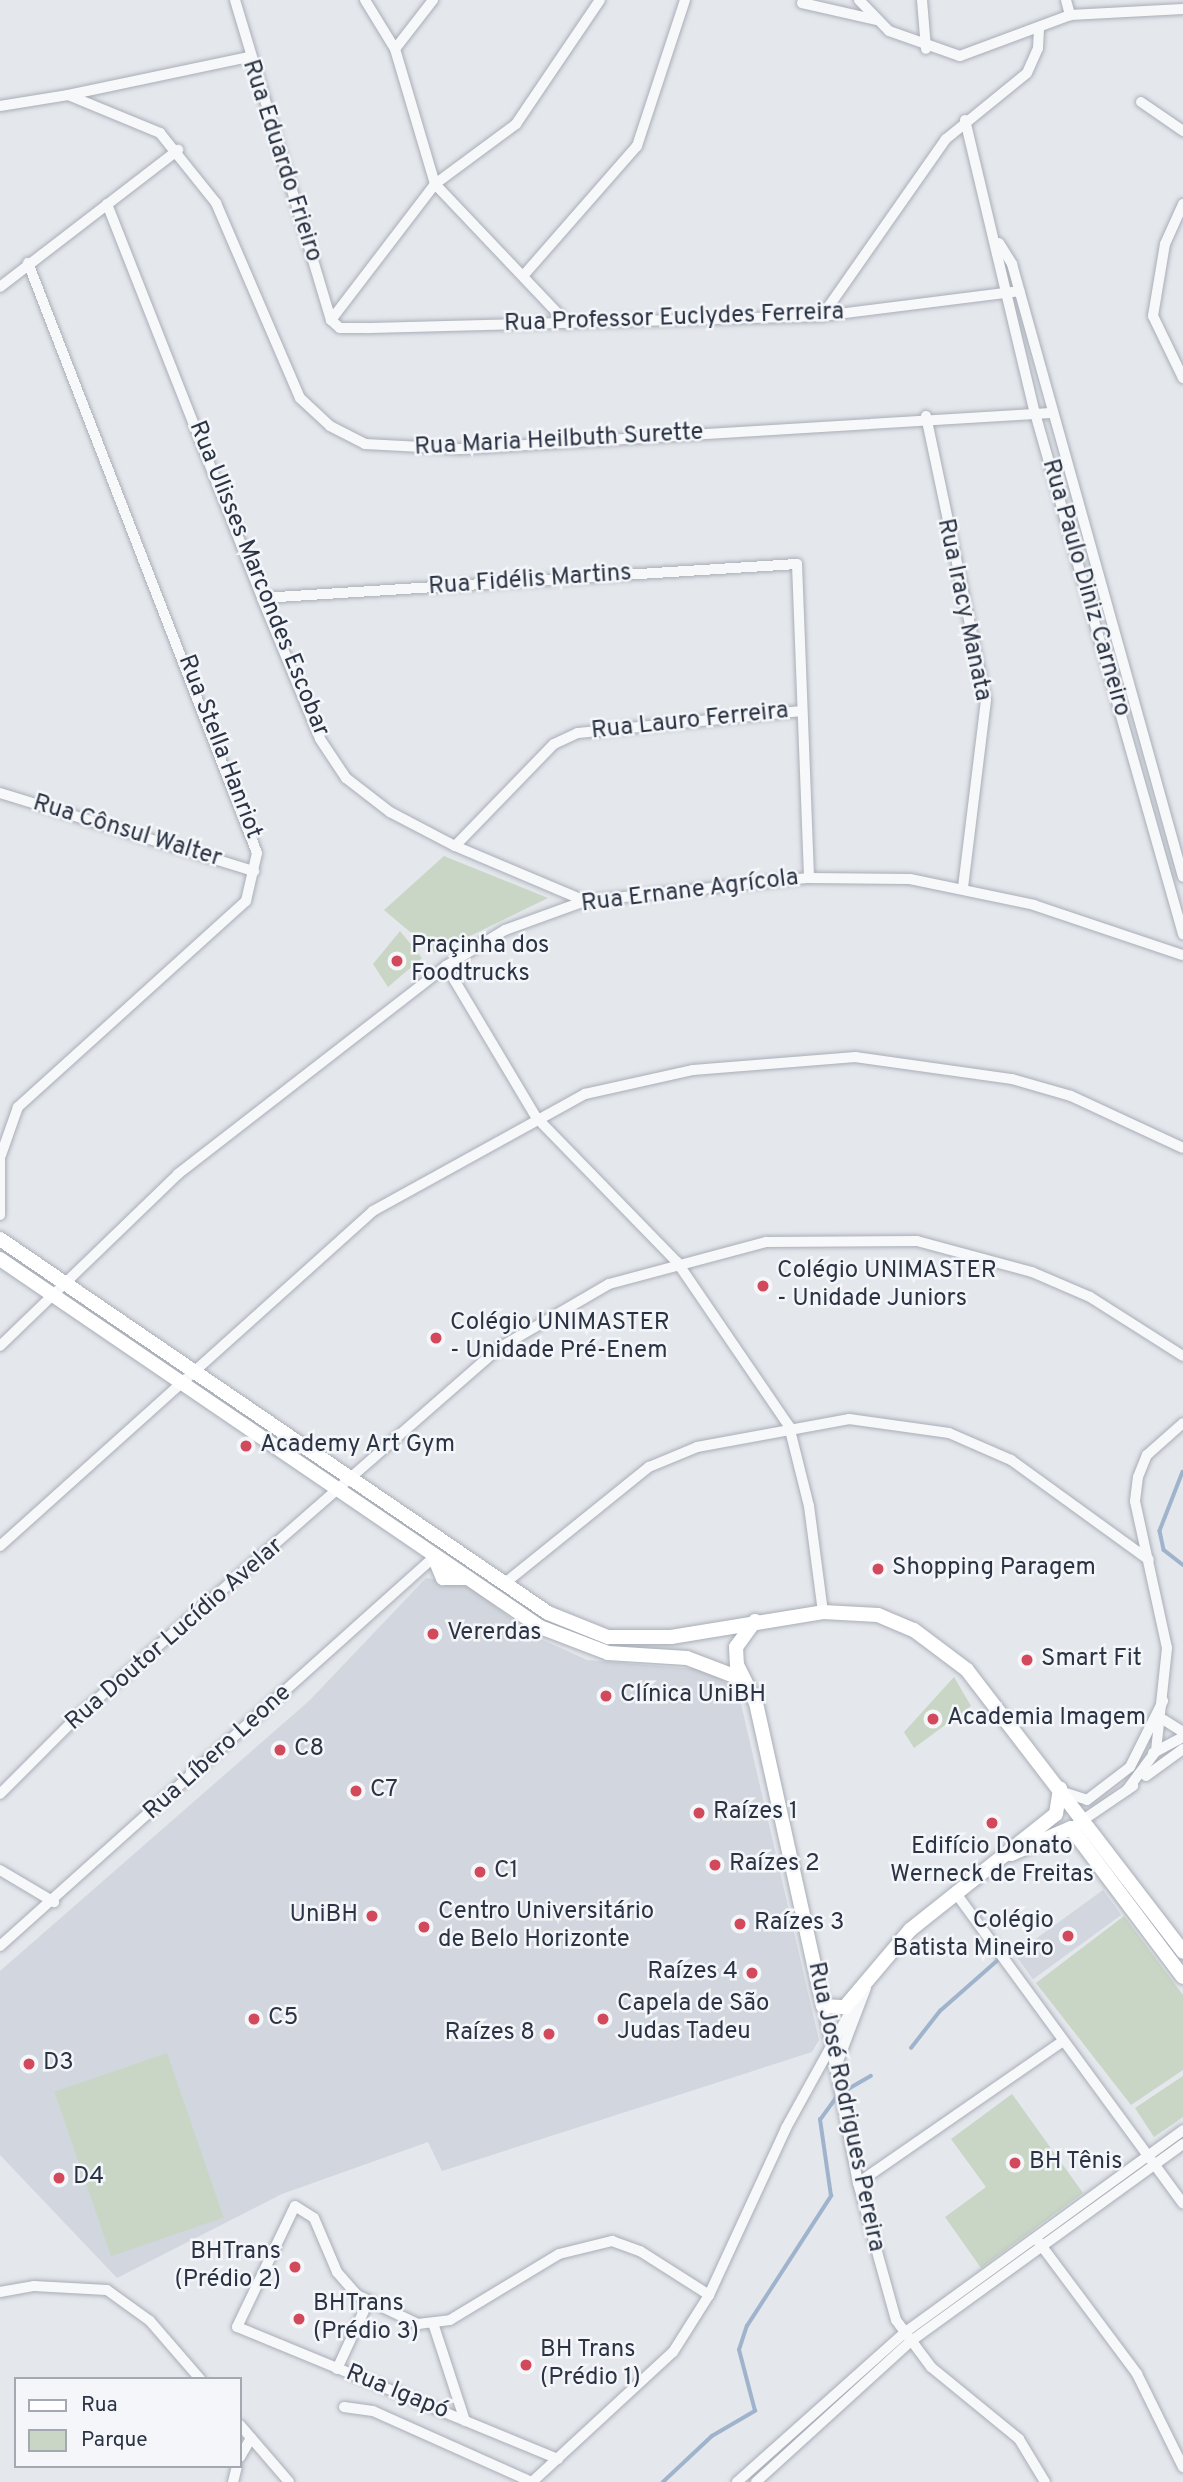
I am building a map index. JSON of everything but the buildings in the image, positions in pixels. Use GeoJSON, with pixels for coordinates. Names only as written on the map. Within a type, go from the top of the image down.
{"type":"FeatureCollection","features":[{"type":"Feature","properties":{"kind":"main road"},"geometry":{"type":"LineString","coordinates":[[0,1239],[66,1287],[354,1480],[464,1559],[548,1613],[608,1637],[671,1637],[755,1620],[823,1612],[878,1615],[929,1639],[967,1670],[1085,1818],[1183,1952]]}},
{"type":"Feature","properties":{"kind":"main road"},"geometry":{"type":"LineString","coordinates":[[0,1259],[434,1557],[443,1578],[468,1578],[573,1643],[608,1653],[687,1658],[741,1679]]}},
{"type":"Feature","properties":{"kind":"main road"},"geometry":{"type":"LineString","coordinates":[[434,1557],[464,1559]]}},
{"type":"Feature","properties":{"kind":"main road"},"geometry":{"type":"LineString","coordinates":[[741,1679],[736,1647],[755,1620]]}},
{"type":"Feature","properties":{"kind":"main road","name":"Rua José Rodrigues Pereira"},"geometry":{"type":"LineString","coordinates":[[741,1679],[756,1703],[823,2006]]}},
{"type":"Feature","properties":{"kind":"main road"},"geometry":{"type":"LineString","coordinates":[[823,2006],[840,2009],[862,1992],[910,1930],[990,1863],[1056,1814],[1060,1788]]}},
{"type":"Feature","properties":{"kind":"main road"},"geometry":{"type":"LineString","coordinates":[[990,1863],[1071,1828],[1183,1977]]}},
{"type":"Feature","properties":{"kind":"street","name":"Rua Eduardo Frieiro"},"geometry":{"type":"LineString","coordinates":[[235,0],[248,57],[331,320]]}},
{"type":"Feature","properties":{"kind":"street"},"geometry":{"type":"LineString","coordinates":[[365,0],[395,49],[435,184],[568,324]]}},
{"type":"Feature","properties":{"kind":"street"},"geometry":{"type":"LineString","coordinates":[[395,49],[433,0]]}},
{"type":"Feature","properties":{"kind":"street"},"geometry":{"type":"LineString","coordinates":[[331,320],[435,184],[516,124],[600,0]]}},
{"type":"Feature","properties":{"kind":"street"},"geometry":{"type":"LineString","coordinates":[[523,276],[637,146],[685,0]]}},
{"type":"Feature","properties":{"kind":"street"},"geometry":{"type":"LineString","coordinates":[[859,0],[877,20],[926,49],[960,56],[981,53],[1070,15],[1183,9]]}},
{"type":"Feature","properties":{"kind":"street"},"geometry":{"type":"LineString","coordinates":[[922,0],[926,49]]}},
{"type":"Feature","properties":{"kind":"street"},"geometry":{"type":"LineString","coordinates":[[1066,0],[1070,15]]}},
{"type":"Feature","properties":{"kind":"street"},"geometry":{"type":"LineString","coordinates":[[802,3],[877,20]]}},
{"type":"Feature","properties":{"kind":"street"},"geometry":{"type":"LineString","coordinates":[[822,316],[965,120],[1027,72],[1038,48],[1039,27]]}},
{"type":"Feature","properties":{"kind":"street"},"geometry":{"type":"LineString","coordinates":[[0,106],[68,95],[248,57]]}},
{"type":"Feature","properties":{"kind":"street","name":"Rua Maria Heilbuth Surette"},"geometry":{"type":"LineString","coordinates":[[68,95],[160,133],[178,150],[216,203],[300,397],[330,426],[365,444],[460,449],[926,416],[1051,413]]}},
{"type":"Feature","properties":{"kind":"street"},"geometry":{"type":"LineString","coordinates":[[1141,102],[1183,131]]}},
{"type":"Feature","properties":{"kind":"street","name":"Rua Paulo Diniz Carneiro"},"geometry":{"type":"LineString","coordinates":[[965,120],[998,241],[1019,291],[1103,603],[1183,877]]}},
{"type":"Feature","properties":{"kind":"street"},"geometry":{"type":"LineString","coordinates":[[0,287],[178,150]]}},
{"type":"Feature","properties":{"kind":"street","name":"Rua Ulisses Marcondes Escobar"},"geometry":{"type":"LineString","coordinates":[[107,204],[320,739],[346,778],[390,813],[455,846],[585,901]]}},
{"type":"Feature","properties":{"kind":"street"},"geometry":{"type":"LineString","coordinates":[[1183,204],[1165,244],[1153,316],[1183,378]]}},
{"type":"Feature","properties":{"kind":"street","name":"Rua Paulo Diniz Carneiro"},"geometry":{"type":"LineString","coordinates":[[998,241],[1004,293],[1035,413],[1183,934]]}},
{"type":"Feature","properties":{"kind":"street","name":"Rua Stella Hanriot"},"geometry":{"type":"LineString","coordinates":[[0,1215],[0,1154],[18,1107],[246,901],[254,871],[255,835],[28,263]]}},
{"type":"Feature","properties":{"kind":"street","name":"Rua Professor Euclydes Ferreira"},"geometry":{"type":"LineString","coordinates":[[331,320],[340,328],[822,316],[1019,291]]}},
{"type":"Feature","properties":{"kind":"street","name":"Rua Iracy Manata"},"geometry":{"type":"LineString","coordinates":[[926,416],[986,699],[963,887]]}},
{"type":"Feature","properties":{"kind":"street","name":"Rua Fidélis Martins"},"geometry":{"type":"LineString","coordinates":[[262,598],[797,564],[802,711]]}},
{"type":"Feature","properties":{"kind":"street"},"geometry":{"type":"LineString","coordinates":[[1089,606],[1103,603]]}},
{"type":"Feature","properties":{"kind":"street"},"geometry":{"type":"LineString","coordinates":[[802,711],[809,878]]}},
{"type":"Feature","properties":{"kind":"street","name":"Rua Lauro Ferreira"},"geometry":{"type":"LineString","coordinates":[[455,846],[554,744],[578,733],[802,711]]}},
{"type":"Feature","properties":{"kind":"street","name":"Rua Cônsul Walter"},"geometry":{"type":"LineString","coordinates":[[0,793],[254,871]]}},
{"type":"Feature","properties":{"kind":"street","name":"Rua Ernane Agrícola"},"geometry":{"type":"LineString","coordinates":[[0,1346],[66,1287],[178,1174],[446,966],[505,930],[585,901],[809,878],[910,879],[963,887],[1183,955]]}},
{"type":"Feature","properties":{"kind":"street"},"geometry":{"type":"LineString","coordinates":[[446,966],[536,1118],[677,1262],[789,1426],[809,1506],[823,1612]]}},
{"type":"Feature","properties":{"kind":"street"},"geometry":{"type":"LineString","coordinates":[[0,1546],[373,1212],[536,1118],[585,1094],[693,1070],[855,1057],[1012,1079],[1071,1096],[1183,1148]]}},
{"type":"Feature","properties":{"kind":"street","name":"Rua Doutor Lucídio Avelar"},"geometry":{"type":"LineString","coordinates":[[0,1794],[79,1715],[354,1480],[499,1348],[609,1284],[677,1262],[766,1242],[917,1241],[1032,1272],[1090,1297],[1183,1356]]}},
{"type":"Feature","properties":{"kind":"street"},"geometry":{"type":"LineString","coordinates":[[505,1583],[649,1468],[697,1447],[789,1426],[849,1419],[949,1433],[1023,1468],[1149,1560]]}},
{"type":"Feature","properties":{"kind":"street"},"geometry":{"type":"LineString","coordinates":[[1127,1790],[1156,1751],[1164,1720],[1167,1648],[1141,1530],[1138,1477],[1147,1455],[1183,1423]]}},
{"type":"Feature","properties":{"kind":"street"},"geometry":{"type":"LineString","coordinates":[[1118,1538],[1141,1530]]}},
{"type":"Feature","properties":{"kind":"street","name":"Rua Líbero Leone"},"geometry":{"type":"LineString","coordinates":[[0,1946],[54,1902],[434,1557]]}},
{"type":"Feature","properties":{"kind":"street"},"geometry":{"type":"LineString","coordinates":[[1130,1767],[1165,1696]]}},
{"type":"Feature","properties":{"kind":"street"},"geometry":{"type":"LineString","coordinates":[[1060,1788],[1087,1800],[1130,1767],[1183,1734],[1164,1720]]}},
{"type":"Feature","properties":{"kind":"street"},"geometry":{"type":"LineString","coordinates":[[1071,1828],[1183,1749]]}},
{"type":"Feature","properties":{"kind":"street"},"geometry":{"type":"LineString","coordinates":[[0,1870],[54,1902]]}},
{"type":"Feature","properties":{"kind":"street"},"geometry":{"type":"LineString","coordinates":[[955,1892],[1060,2043],[1153,2160],[1183,2204]]}},
{"type":"Feature","properties":{"kind":"street"},"geometry":{"type":"LineString","coordinates":[[532,2482],[673,2352],[709,2295],[829,2047],[862,1992]]}},
{"type":"Feature","properties":{"kind":"street"},"geometry":{"type":"LineString","coordinates":[[834,2071],[862,1992]]}},
{"type":"Feature","properties":{"kind":"street","name":"Rua José Rodrigues Pereira"},"geometry":{"type":"LineString","coordinates":[[823,2006],[837,2088],[858,2183],[908,2337],[931,2367],[1019,2439],[1045,2482]]}},
{"type":"Feature","properties":{"kind":"street"},"geometry":{"type":"LineString","coordinates":[[858,2183],[1060,2043]]}},
{"type":"Feature","properties":{"kind":"street"},"geometry":{"type":"LineString","coordinates":[[1153,2160],[1183,2130]]}},
{"type":"Feature","properties":{"kind":"street"},"geometry":{"type":"LineString","coordinates":[[737,2482],[908,2337],[1037,2240],[1153,2160],[1183,2144]]}},
{"type":"Feature","properties":{"kind":"street","name":"Rua Igapó"},"geometry":{"type":"LineString","coordinates":[[368,2302],[337,2272],[314,2217],[295,2206],[237,2328],[558,2459]]}},
{"type":"Feature","properties":{"kind":"street"},"geometry":{"type":"LineString","coordinates":[[1037,2240],[1137,2374],[1183,2467]]}},
{"type":"Feature","properties":{"kind":"street"},"geometry":{"type":"LineString","coordinates":[[337,2369],[368,2302],[390,2316],[433,2323],[459,2315],[559,2254],[612,2241],[640,2251],[709,2295]]}},
{"type":"Feature","properties":{"kind":"street"},"geometry":{"type":"LineString","coordinates":[[0,2292],[34,2286],[107,2290],[150,2321],[198,2377]]}},
{"type":"Feature","properties":{"kind":"street"},"geometry":{"type":"LineString","coordinates":[[433,2323],[465,2421]]}},
{"type":"Feature","properties":{"kind":"street"},"geometry":{"type":"LineString","coordinates":[[756,2482],[908,2337]]}},
{"type":"Feature","properties":{"kind":"street","name":"Rua Igapó"},"geometry":{"type":"LineString","coordinates":[[344,2407],[373,2411],[532,2482]]}},
{"type":"Feature","properties":{"kind":"street"},"geometry":{"type":"LineString","coordinates":[[242,2427],[289,2482]]}},
{"type":"Feature","properties":{"kind":"street"},"geometry":{"type":"LineString","coordinates":[[242,2454],[251,2438]]}},
{"type":"Feature","properties":{"kind":"shaded area","name":"Centro Universitário de Belo Horizonte"},"geometry":{"type":"Polygon","coordinates":[[[426,1578],[465,1583],[534,1636],[587,1660],[707,1670],[738,1691],[819,2040],[812,2052],[442,2171],[428,2142],[282,2194],[117,2278],[0,2155],[0,1971],[309,1701],[426,1578]]]}},
{"type":"Feature","properties":{"kind":"shaded area","name":"Colégio Batista Mineiro"},"geometry":{"type":"Polygon","coordinates":[[[1103,1890],[1121,1915],[1033,1979],[1015,1954],[1103,1890]]]}},
{"type":"Feature","properties":{"kind":"green space"},"geometry":{"type":"Polygon","coordinates":[[[444,856],[548,898],[435,953],[384,910],[444,856]]]}},
{"type":"Feature","properties":{"kind":"green space","name":"Praçinha dos Foodtrucks"},"geometry":{"type":"Polygon","coordinates":[[[400,931],[422,958],[388,987],[373,964],[400,931]]]}},
{"type":"Feature","properties":{"kind":"green space","name":"Academia Imagem"},"geometry":{"type":"Polygon","coordinates":[[[954,1677],[971,1706],[914,1748],[904,1732],[954,1677]]]}},
{"type":"Feature","properties":{"kind":"green space"},"geometry":{"type":"Polygon","coordinates":[[[1124,1916],[1183,1995],[1183,2070],[1131,2105],[1036,1983],[1124,1916]]]}},
{"type":"Feature","properties":{"kind":"green space"},"geometry":{"type":"Polygon","coordinates":[[[167,2053],[224,2218],[111,2256],[54,2092],[167,2053]]]}},
{"type":"Feature","properties":{"kind":"green space"},"geometry":{"type":"Polygon","coordinates":[[[1183,2076],[1183,2117],[1154,2137],[1135,2108],[1183,2076]]]}},
{"type":"Feature","properties":{"kind":"green space","name":"BH Tênis"},"geometry":{"type":"Polygon","coordinates":[[[1012,2094],[1083,2193],[981,2268],[945,2217],[986,2187],[951,2139],[1012,2094]]]}},
{"type":"Feature","properties":{"kind":"waterway"},"geometry":{"type":"LineString","coordinates":[[1183,1472],[1160,1531],[1164,1550],[1183,1565]]}},
{"type":"Feature","properties":{"kind":"waterway"},"geometry":{"type":"LineString","coordinates":[[911,2048],[940,2011],[998,1960]]}},
{"type":"Feature","properties":{"kind":"waterway"},"geometry":{"type":"LineString","coordinates":[[843,2092],[871,2076]]}},
{"type":"Feature","properties":{"kind":"waterway"},"geometry":{"type":"LineString","coordinates":[[663,2482],[712,2436],[755,2411],[739,2350],[747,2326],[831,2196],[820,2120],[837,2097]]}},
{"type":"Feature","properties":{"kind":"place","name":"Praçinha dos Foodtrucks"},"geometry":{"type":"Point","coordinates":[397,961]}},
{"type":"Feature","properties":{"kind":"place","name":"Colégio UNIMASTER - Unidade Juniors"},"geometry":{"type":"Point","coordinates":[763,1286]}},
{"type":"Feature","properties":{"kind":"place","name":"Colégio UNIMASTER - Unidade Pré-Enem"},"geometry":{"type":"Point","coordinates":[436,1338]}},
{"type":"Feature","properties":{"kind":"place","name":"Academy Art Gym"},"geometry":{"type":"Point","coordinates":[246,1446]}},
{"type":"Feature","properties":{"kind":"place","name":"Shopping Paragem"},"geometry":{"type":"Point","coordinates":[878,1569]}},
{"type":"Feature","properties":{"kind":"place","name":"Vererdas"},"geometry":{"type":"Point","coordinates":[433,1634]}},
{"type":"Feature","properties":{"kind":"place","name":"Smart Fit"},"geometry":{"type":"Point","coordinates":[1027,1660]}},
{"type":"Feature","properties":{"kind":"place","name":"Clínica UniBH"},"geometry":{"type":"Point","coordinates":[606,1696]}},
{"type":"Feature","properties":{"kind":"place","name":"Academia Imagem"},"geometry":{"type":"Point","coordinates":[933,1719]}},
{"type":"Feature","properties":{"kind":"place","name":"C8"},"geometry":{"type":"Point","coordinates":[280,1750]}},
{"type":"Feature","properties":{"kind":"place","name":"C7"},"geometry":{"type":"Point","coordinates":[356,1791]}},
{"type":"Feature","properties":{"kind":"place","name":"Raízes 1"},"geometry":{"type":"Point","coordinates":[699,1813]}},
{"type":"Feature","properties":{"kind":"place","name":"Edifício Donato Werneck de Freitas"},"geometry":{"type":"Point","coordinates":[992,1823]}},
{"type":"Feature","properties":{"kind":"place","name":"Raízes 2"},"geometry":{"type":"Point","coordinates":[715,1865]}},
{"type":"Feature","properties":{"kind":"place","name":"C1"},"geometry":{"type":"Point","coordinates":[480,1872]}},
{"type":"Feature","properties":{"kind":"place","name":"UniBH"},"geometry":{"type":"Point","coordinates":[372,1916]}},
{"type":"Feature","properties":{"kind":"place","name":"Raízes 3"},"geometry":{"type":"Point","coordinates":[740,1924]}},
{"type":"Feature","properties":{"kind":"place","name":"Centro Universitário de Belo Horizonte"},"geometry":{"type":"Point","coordinates":[424,1927]}},
{"type":"Feature","properties":{"kind":"place","name":"Colégio Batista Mineiro"},"geometry":{"type":"Point","coordinates":[1068,1936]}},
{"type":"Feature","properties":{"kind":"place","name":"Raízes 4"},"geometry":{"type":"Point","coordinates":[752,1973]}},
{"type":"Feature","properties":{"kind":"place","name":"C5"},"geometry":{"type":"Point","coordinates":[254,2019]}},
{"type":"Feature","properties":{"kind":"place","name":"Capela de São Judas Tadeu"},"geometry":{"type":"Point","coordinates":[603,2019]}},
{"type":"Feature","properties":{"kind":"place","name":"Raízes 8"},"geometry":{"type":"Point","coordinates":[549,2034]}},
{"type":"Feature","properties":{"kind":"place","name":"D3"},"geometry":{"type":"Point","coordinates":[29,2064]}},
{"type":"Feature","properties":{"kind":"place","name":"BH Tênis"},"geometry":{"type":"Point","coordinates":[1015,2163]}},
{"type":"Feature","properties":{"kind":"place","name":"D4"},"geometry":{"type":"Point","coordinates":[59,2178]}},
{"type":"Feature","properties":{"kind":"place","name":"BHTrans (Prédio 2)"},"geometry":{"type":"Point","coordinates":[295,2267]}},
{"type":"Feature","properties":{"kind":"place","name":"BHTrans (Prédio 3)"},"geometry":{"type":"Point","coordinates":[299,2319]}},
{"type":"Feature","properties":{"kind":"place","name":"BH Trans (Prédio 1)"},"geometry":{"type":"Point","coordinates":[526,2365]}}]}
